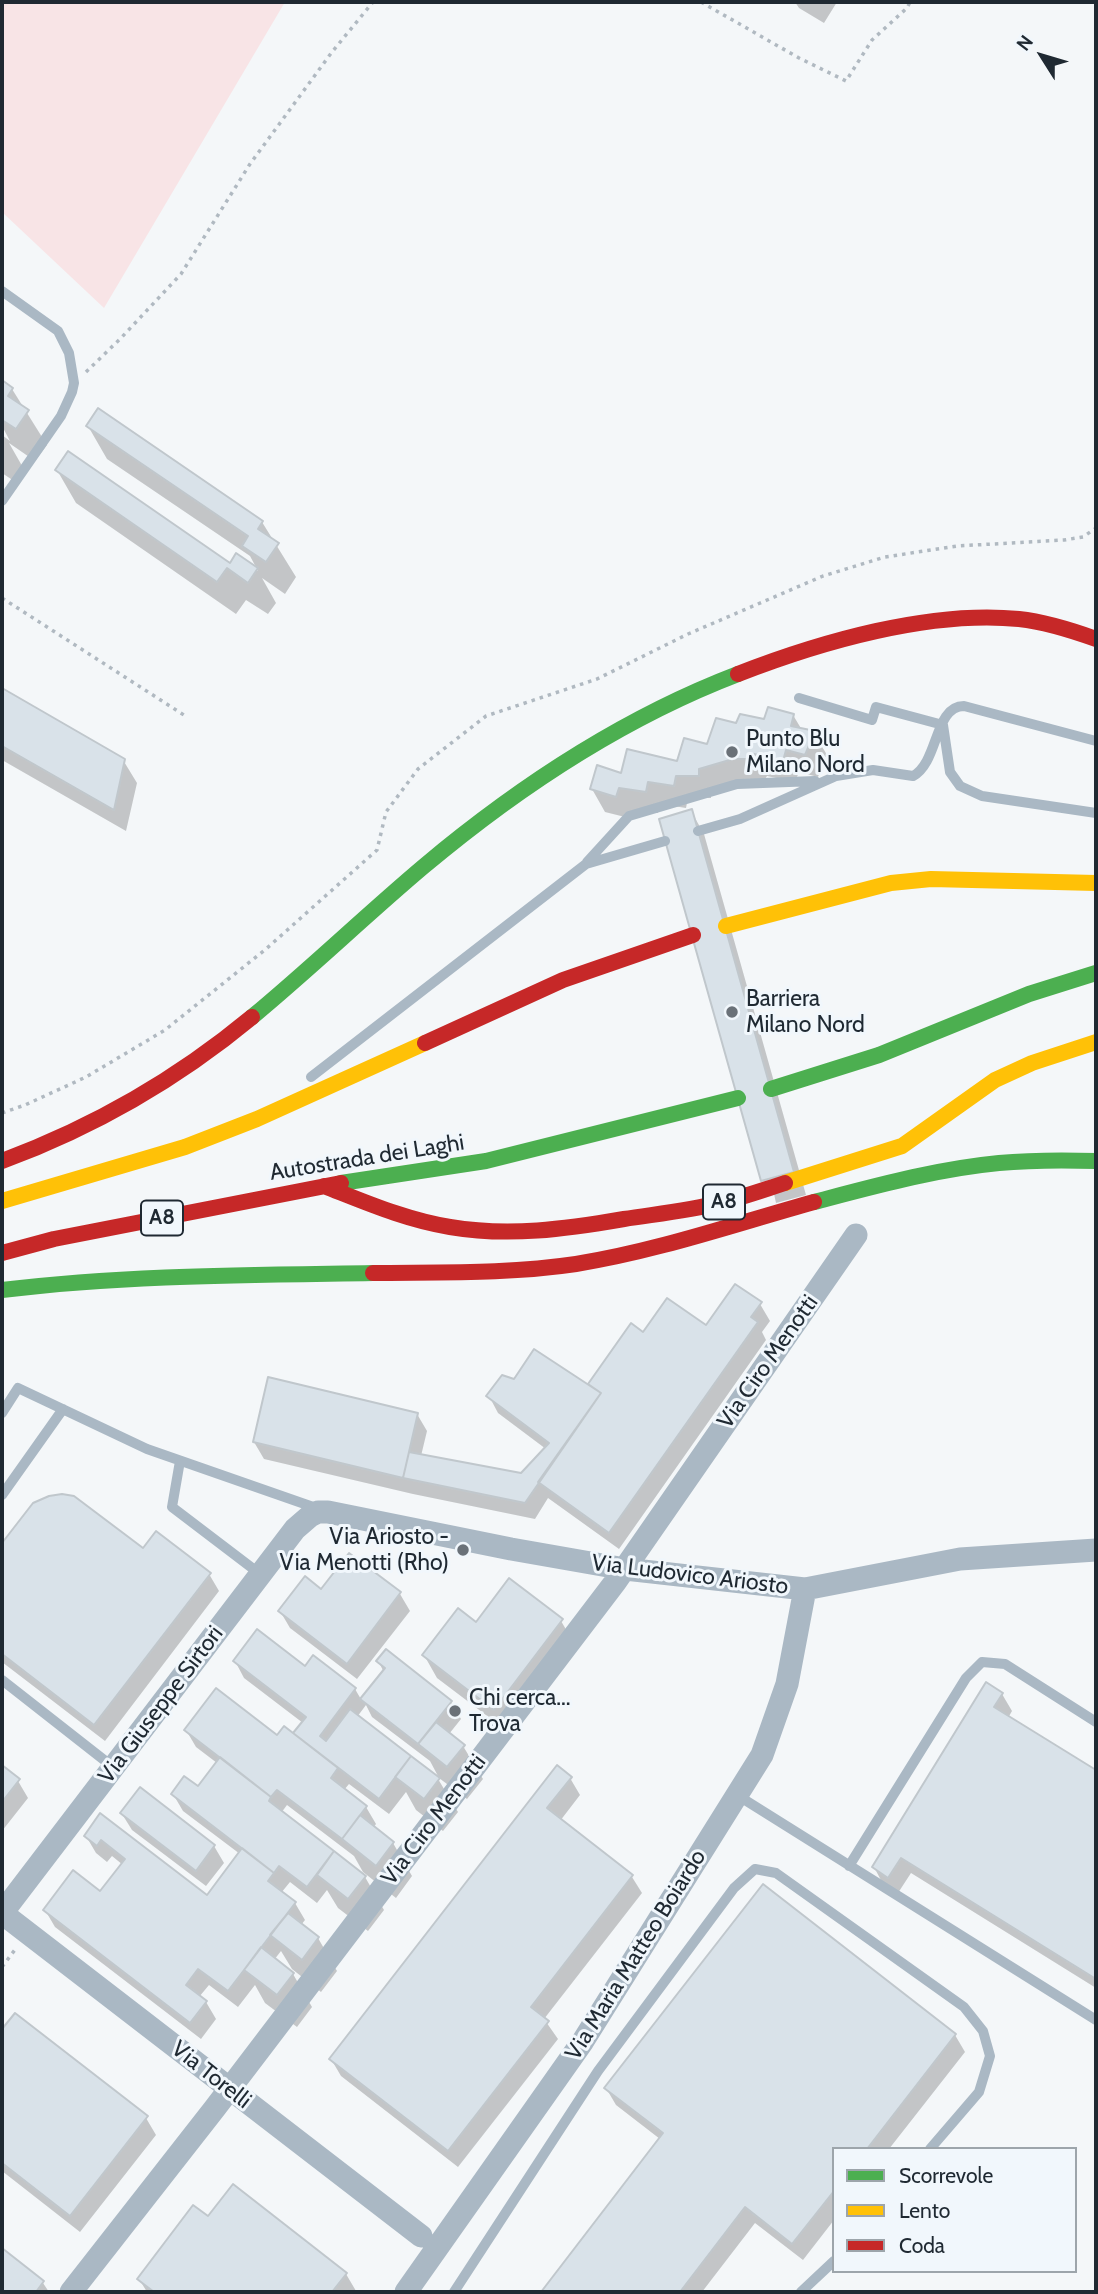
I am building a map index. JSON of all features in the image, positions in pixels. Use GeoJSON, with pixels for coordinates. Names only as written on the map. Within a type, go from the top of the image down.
{"type":"FeatureCollection","features":[{"type":"Feature","properties":{"kind":"highway"},"geometry":{"type":"LineString","coordinates":[[2,1161],[48,1145],[155,1089],[270,1003],[462,836],[530,786],[596,743],[660,708],[742,672],[856,635],[960,617],[1028,619],[1062,625],[1096,639]]}},
{"type":"Feature","properties":{"kind":"highway"},"geometry":{"type":"LineString","coordinates":[[726,926],[891,883],[931,879],[1096,883]]}},
{"type":"Feature","properties":{"kind":"highway"},"geometry":{"type":"LineString","coordinates":[[2,1201],[185,1147],[257,1119],[563,980],[693,935]]}},
{"type":"Feature","properties":{"kind":"highway"},"geometry":{"type":"LineString","coordinates":[[771,1089],[878,1055],[1029,994],[1096,973]]}},
{"type":"Feature","properties":{"kind":"highway","name":"A8"},"geometry":{"type":"LineString","coordinates":[[324,1186],[448,1227],[518,1234],[557,1231],[693,1209],[902,1146],[927,1131],[994,1080],[1043,1058],[1096,1042]]}},
{"type":"Feature","properties":{"kind":"highway","name":"Autostrada dei Laghi"},"geometry":{"type":"LineString","coordinates":[[2,1252],[54,1239],[324,1186],[486,1161],[738,1098]]}},
{"type":"Feature","properties":{"kind":"highway"},"geometry":{"type":"LineString","coordinates":[[2,1290],[89,1280],[560,1266],[643,1250],[937,1171],[1037,1159],[1096,1161]]}},
{"type":"Feature","properties":{"kind":"street","name":"Via Ciro Menotti"},"geometry":{"type":"LineString","coordinates":[[71,2292],[230,2088],[625,1569],[856,1235]]}},
{"type":"Feature","properties":{"kind":"street","name":"Via Giuseppe Sirtori"},"geometry":{"type":"LineString","coordinates":[[2,1913],[302,1522],[318,1512],[328,1512]]}},
{"type":"Feature","properties":{"kind":"street","name":"Via Ludovico Ariosto"},"geometry":{"type":"LineString","coordinates":[[328,1512],[625,1569],[805,1589],[960,1559],[1096,1550]]}},
{"type":"Feature","properties":{"kind":"street","name":"Via Maria Matteo Boiardo"},"geometry":{"type":"LineString","coordinates":[[407,2292],[583,2041],[762,1755],[787,1684],[805,1589]]}},
{"type":"Feature","properties":{"kind":"street","name":"Via Torelli"},"geometry":{"type":"LineString","coordinates":[[2,1913],[421,2236]]}},
{"type":"Feature","properties":{"kind":"lane"},"geometry":{"type":"LineString","coordinates":[[2,291],[58,331],[69,353],[74,383],[54,427],[2,501]]}},
{"type":"Feature","properties":{"kind":"lane"},"geometry":{"type":"LineString","coordinates":[[799,698],[872,720],[876,708],[943,725]]}},
{"type":"Feature","properties":{"kind":"lane"},"geometry":{"type":"LineString","coordinates":[[698,831],[740,819],[822,781],[851,772],[873,770],[913,776],[922,768],[946,714],[951,709],[964,706],[1096,741]]}},
{"type":"Feature","properties":{"kind":"lane"},"geometry":{"type":"LineString","coordinates":[[943,725],[950,772],[960,786],[982,796],[1096,812]]}},
{"type":"Feature","properties":{"kind":"lane"},"geometry":{"type":"LineString","coordinates":[[257,1119],[586,863],[629,816],[737,783],[822,781]]}},
{"type":"Feature","properties":{"kind":"lane"},"geometry":{"type":"LineString","coordinates":[[586,863],[666,841]]}},
{"type":"Feature","properties":{"kind":"lane"},"geometry":{"type":"LineString","coordinates":[[2,1413],[18,1388],[147,1449],[328,1512]]}},
{"type":"Feature","properties":{"kind":"lane"},"geometry":{"type":"LineString","coordinates":[[2,1495],[63,1409]]}},
{"type":"Feature","properties":{"kind":"lane"},"geometry":{"type":"LineString","coordinates":[[180,1461],[172,1507],[261,1574]]}},
{"type":"Feature","properties":{"kind":"lane"},"geometry":{"type":"LineString","coordinates":[[849,1866],[966,1678],[982,1662],[1005,1664],[1096,1721]]}},
{"type":"Feature","properties":{"kind":"lane"},"geometry":{"type":"LineString","coordinates":[[2,1680],[114,1767]]}},
{"type":"Feature","properties":{"kind":"lane"},"geometry":{"type":"LineString","coordinates":[[737,1795],[1096,2020]]}},
{"type":"Feature","properties":{"kind":"lane"},"geometry":{"type":"LineString","coordinates":[[454,2292],[598,2071],[734,1888],[755,1869],[776,1873],[964,2007],[982,2031],[990,2056],[979,2092],[932,2147]]}},
{"type":"Feature","properties":{"kind":"lane"},"geometry":{"type":"LineString","coordinates":[[801,2292],[832,2264]]}},
{"type":"Feature","properties":{"kind":"path"},"geometry":{"type":"LineString","coordinates":[[74,383],[181,274],[250,164],[332,52],[373,2]]}},
{"type":"Feature","properties":{"kind":"path"},"geometry":{"type":"LineString","coordinates":[[701,2],[799,58],[846,81],[872,40],[907,8],[910,2]]}},
{"type":"Feature","properties":{"kind":"path"},"geometry":{"type":"LineString","coordinates":[[2,598],[187,718]]}},
{"type":"Feature","properties":{"kind":"path"},"geometry":{"type":"LineString","coordinates":[[2,1968],[22,1942]]}},
{"type":"Feature","properties":{"kind":"shaded area"},"geometry":{"type":"Polygon","coordinates":[[[2,2],[285,2],[104,308],[2,212],[2,2]]]}},
{"type":"Feature","properties":{"kind":"building"},"geometry":{"type":"Polygon","coordinates":[[[2,380],[13,388],[8,396],[29,410],[16,429],[2,420],[2,380]]]}},
{"type":"Feature","properties":{"kind":"building"},"geometry":{"type":"Polygon","coordinates":[[[98,408],[263,521],[258,529],[279,543],[266,562],[242,546],[248,536],[86,426],[98,408]]]}},
{"type":"Feature","properties":{"kind":"building"},"geometry":{"type":"Polygon","coordinates":[[[68,451],[230,563],[236,553],[258,568],[248,583],[227,568],[217,582],[55,470],[68,451]]]}},
{"type":"Feature","properties":{"kind":"building"},"geometry":{"type":"Polygon","coordinates":[[[2,688],[125,759],[114,810],[2,746],[2,688]]]}},
{"type":"Feature","properties":{"kind":"building","name":"Punto Blu Milano Nord"},"geometry":{"type":"Polygon","coordinates":[[[768,707],[794,714],[791,726],[815,731],[805,755],[786,750],[783,761],[754,754],[752,759],[733,759],[699,769],[699,776],[676,776],[674,786],[648,782],[646,792],[619,788],[616,797],[590,789],[597,765],[621,773],[627,749],[677,761],[684,738],[707,744],[716,718],[736,723],[740,714],[764,719],[768,707]]]}},
{"type":"Feature","properties":{"kind":"building","name":"Barriera Milano Nord"},"geometry":{"type":"Polygon","coordinates":[[[692,809],[794,1172],[761,1181],[659,819],[692,809]]]}},
{"type":"Feature","properties":{"kind":"building"},"geometry":{"type":"Polygon","coordinates":[[[735,1284],[762,1302],[751,1317],[758,1322],[609,1533],[538,1482],[601,1393],[588,1384],[631,1323],[643,1332],[667,1298],[706,1325],[735,1284]]]}},
{"type":"Feature","properties":{"kind":"building"},"geometry":{"type":"Polygon","coordinates":[[[534,1349],[601,1393],[525,1503],[403,1478],[409,1452],[521,1473],[549,1443],[486,1396],[502,1375],[514,1379],[534,1349]]]}},
{"type":"Feature","properties":{"kind":"building"},"geometry":{"type":"Polygon","coordinates":[[[268,1377],[418,1413],[403,1478],[253,1442],[268,1377]]]}},
{"type":"Feature","properties":{"kind":"building"},"geometry":{"type":"Polygon","coordinates":[[[62,1494],[74,1496],[143,1548],[156,1531],[211,1573],[94,1725],[2,1654],[2,1543],[33,1503],[62,1494]]]}},
{"type":"Feature","properties":{"kind":"building"},"geometry":{"type":"Polygon","coordinates":[[[349,1553],[401,1592],[347,1664],[278,1611],[305,1576],[321,1589],[349,1553]]]}},
{"type":"Feature","properties":{"kind":"building"},"geometry":{"type":"Polygon","coordinates":[[[509,1578],[563,1619],[494,1710],[422,1655],[458,1608],[476,1622],[509,1578]]]}},
{"type":"Feature","properties":{"kind":"building"},"geometry":{"type":"Polygon","coordinates":[[[257,1629],[305,1666],[313,1655],[356,1688],[320,1736],[326,1741],[350,1709],[411,1756],[379,1799],[293,1733],[306,1717],[233,1661],[257,1629]]]}},
{"type":"Feature","properties":{"kind":"building"},"geometry":{"type":"Polygon","coordinates":[[[386,1649],[452,1701],[418,1744],[360,1699],[385,1668],[376,1661],[386,1649]]]}},
{"type":"Feature","properties":{"kind":"building"},"geometry":{"type":"Polygon","coordinates":[[[986,1682],[1003,1693],[994,1707],[1096,1770],[1096,1979],[901,1858],[888,1878],[872,1867],[986,1682]]]}},
{"type":"Feature","properties":{"kind":"building"},"geometry":{"type":"Polygon","coordinates":[[[216,1688],[277,1735],[284,1726],[338,1768],[331,1778],[367,1806],[342,1839],[277,1790],[271,1797],[184,1730],[216,1688]]]}},
{"type":"Feature","properties":{"kind":"building"},"geometry":{"type":"Polygon","coordinates":[[[436,1722],[465,1745],[447,1767],[418,1744],[436,1722]]]}},
{"type":"Feature","properties":{"kind":"building"},"geometry":{"type":"Polygon","coordinates":[[[411,1756],[440,1778],[424,1799],[395,1777],[411,1756]]]}},
{"type":"Feature","properties":{"kind":"building"},"geometry":{"type":"Polygon","coordinates":[[[220,1757],[271,1797],[269,1801],[334,1851],[307,1887],[279,1866],[274,1873],[171,1794],[184,1776],[198,1786],[220,1757]]]}},
{"type":"Feature","properties":{"kind":"building"},"geometry":{"type":"Polygon","coordinates":[[[2,1765],[20,1779],[2,1802],[2,1765]]]}},
{"type":"Feature","properties":{"kind":"building"},"geometry":{"type":"Polygon","coordinates":[[[557,1765],[572,1777],[547,1808],[633,1875],[531,2007],[549,2021],[448,2151],[329,2059],[557,1765]]]}},
{"type":"Feature","properties":{"kind":"building"},"geometry":{"type":"Polygon","coordinates":[[[140,1787],[215,1845],[196,1871],[120,1813],[140,1787]]]}},
{"type":"Feature","properties":{"kind":"building"},"geometry":{"type":"Polygon","coordinates":[[[100,1813],[207,1895],[242,1848],[274,1873],[268,1881],[296,1902],[228,1991],[198,1969],[186,1985],[207,2001],[190,2023],[43,1910],[73,1870],[100,1891],[125,1859],[101,1840],[97,1846],[84,1836],[100,1813]]]}},
{"type":"Feature","properties":{"kind":"building"},"geometry":{"type":"Polygon","coordinates":[[[360,1815],[394,1842],[376,1866],[342,1839],[360,1815]]]}},
{"type":"Feature","properties":{"kind":"building"},"geometry":{"type":"Polygon","coordinates":[[[334,1851],[366,1876],[348,1899],[317,1875],[334,1851]]]}},
{"type":"Feature","properties":{"kind":"building"},"geometry":{"type":"Polygon","coordinates":[[[763,1884],[956,2034],[869,2147],[832,2147],[832,2194],[792,2244],[745,2207],[680,2292],[541,2292],[663,2133],[604,2088],[763,1884]]]}},
{"type":"Feature","properties":{"kind":"building"},"geometry":{"type":"Polygon","coordinates":[[[288,1913],[319,1937],[302,1960],[270,1935],[288,1913]]]}},
{"type":"Feature","properties":{"kind":"building"},"geometry":{"type":"Polygon","coordinates":[[[261,1947],[294,1973],[277,1995],[244,1970],[261,1947]]]}},
{"type":"Feature","properties":{"kind":"building"},"geometry":{"type":"Polygon","coordinates":[[[15,2013],[148,2116],[70,2216],[2,2163],[2,2029],[15,2013]]]}},
{"type":"Feature","properties":{"kind":"building"},"geometry":{"type":"Polygon","coordinates":[[[233,2184],[347,2273],[332,2292],[154,2292],[137,2279],[193,2205],[208,2216],[233,2184]]]}},
{"type":"Feature","properties":{"kind":"building"},"geometry":{"type":"Polygon","coordinates":[[[2,2248],[44,2281],[36,2292],[2,2292],[2,2248]]]}},
{"type":"Feature","properties":{"kind":"traffic: fast"},"geometry":{"type":"LineString","coordinates":[[252,1017],[423,867],[534,783],[573,757],[653,712],[738,674]]}},
{"type":"Feature","properties":{"kind":"traffic: fast"},"geometry":{"type":"LineString","coordinates":[[771,1089],[879,1055],[1029,994],[1096,973]]}},
{"type":"Feature","properties":{"kind":"traffic: fast"},"geometry":{"type":"LineString","coordinates":[[341,1183],[486,1161],[738,1098]]}},
{"type":"Feature","properties":{"kind":"traffic: fast"},"geometry":{"type":"LineString","coordinates":[[814,1202],[952,1169],[999,1163],[1096,1161]]}},
{"type":"Feature","properties":{"kind":"traffic: fast"},"geometry":{"type":"LineString","coordinates":[[2,1290],[141,1279],[373,1273]]}},
{"type":"Feature","properties":{"kind":"traffic: slow"},"geometry":{"type":"LineString","coordinates":[[726,926],[891,883],[931,879],[1096,883]]}},
{"type":"Feature","properties":{"kind":"traffic: slow"},"geometry":{"type":"LineString","coordinates":[[785,1183],[902,1146],[995,1080],[1032,1063],[1096,1042]]}},
{"type":"Feature","properties":{"kind":"traffic: slow"},"geometry":{"type":"LineString","coordinates":[[2,1201],[185,1147],[257,1119],[425,1043]]}},
{"type":"Feature","properties":{"kind":"traffic: jam"},"geometry":{"type":"LineString","coordinates":[[738,674],[839,640],[949,619],[1019,619],[1039,622],[1096,639]]}},
{"type":"Feature","properties":{"kind":"traffic: jam"},"geometry":{"type":"LineString","coordinates":[[425,1043],[563,980],[693,935]]}},
{"type":"Feature","properties":{"kind":"traffic: jam"},"geometry":{"type":"LineString","coordinates":[[2,1161],[69,1133],[133,1100],[194,1061],[252,1017]]}},
{"type":"Feature","properties":{"kind":"traffic: jam"},"geometry":{"type":"LineString","coordinates":[[2,1253],[54,1239],[341,1183]]}},
{"type":"Feature","properties":{"kind":"traffic: jam"},"geometry":{"type":"LineString","coordinates":[[324,1186],[386,1210],[434,1224],[472,1230],[516,1232],[581,1226],[696,1208],[736,1199],[785,1183]]}},
{"type":"Feature","properties":{"kind":"traffic: jam"},"geometry":{"type":"LineString","coordinates":[[373,1273],[500,1271],[576,1264],[666,1244],[814,1202]]}},
{"type":"Feature","properties":{"kind":"place","name":"Punto Blu Milano Nord"},"geometry":{"type":"Point","coordinates":[732,752]}},
{"type":"Feature","properties":{"kind":"place","name":"Barriera Milano Nord"},"geometry":{"type":"Point","coordinates":[732,1012]}},
{"type":"Feature","properties":{"kind":"place","name":"Via Ariosto - Via Menotti (Rho)"},"geometry":{"type":"Point","coordinates":[463,1550]}},
{"type":"Feature","properties":{"kind":"place","name":"Chi cerca... Trova"},"geometry":{"type":"Point","coordinates":[455,1711]}}]}
